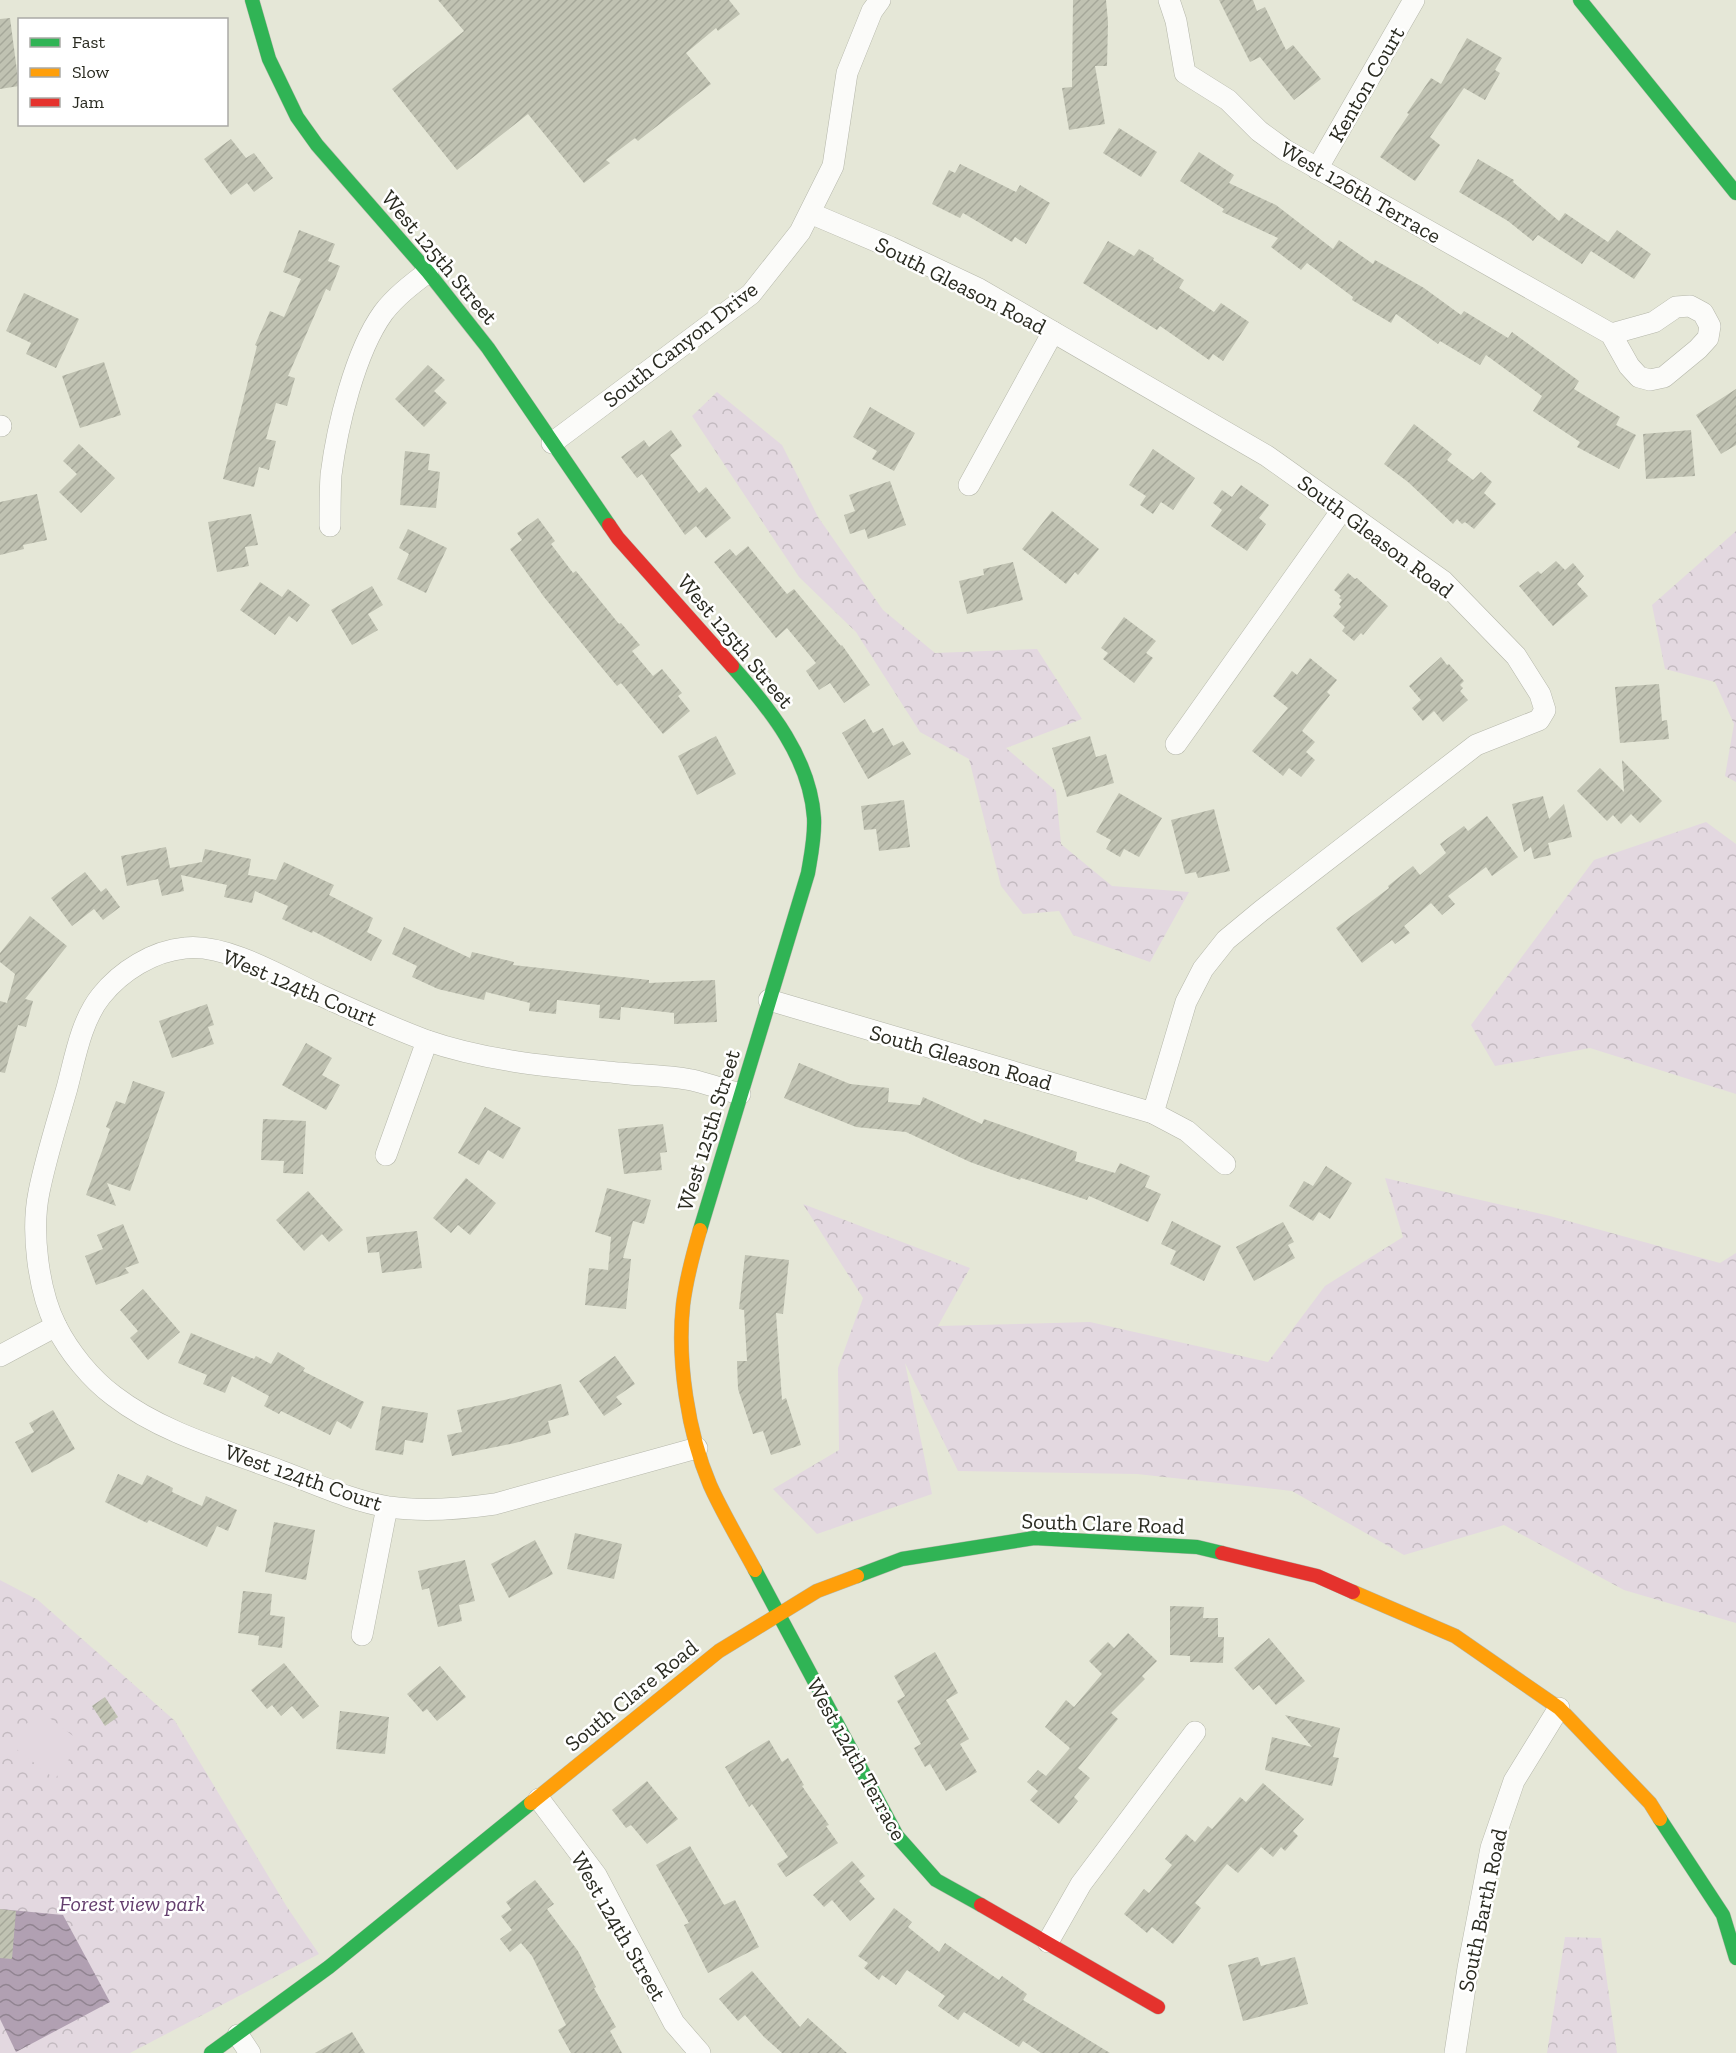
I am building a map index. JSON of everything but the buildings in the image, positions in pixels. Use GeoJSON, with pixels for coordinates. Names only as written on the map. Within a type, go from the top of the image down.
{"type":"FeatureCollection","features":[{"type":"Feature","properties":{"kind":"street","name":"West 125th Street"},"geometry":{"type":"LineString","coordinates":[[252,0],[269,59],[297,117],[317,145],[428,272],[488,348],[618,538],[763,701],[784,730],[799,761],[811,798],[814,834],[808,873],[699,1234],[690,1267],[682,1318],[687,1406],[697,1448],[710,1485],[724,1514],[779,1614]]}},
{"type":"Feature","properties":{"kind":"street","name":"South Canyon Drive"},"geometry":{"type":"LineString","coordinates":[[552,443],[751,294],[800,232],[833,166],[847,73],[872,11],[880,0]]}},
{"type":"Feature","properties":{"kind":"street","name":"West 126th Terrace"},"geometry":{"type":"LineString","coordinates":[[1168,0],[1176,21],[1185,73],[1228,100],[1260,131],[1285,150],[1611,334]]}},
{"type":"Feature","properties":{"kind":"street","name":"Kenton Court"},"geometry":{"type":"LineString","coordinates":[[1317,169],[1414,0]]}},
{"type":"Feature","properties":{"kind":"street"},"geometry":{"type":"LineString","coordinates":[[1580,0],[1736,193]]}},
{"type":"Feature","properties":{"kind":"street","name":"South Gleason Road"},"geometry":{"type":"LineString","coordinates":[[810,213],[890,247],[979,289],[1267,456],[1443,581],[1516,656],[1540,694],[1545,710],[1539,720],[1476,745],[1226,940],[1203,969],[1186,1002],[1153,1113]]}},
{"type":"Feature","properties":{"kind":"street"},"geometry":{"type":"LineString","coordinates":[[330,526],[331,475],[355,373],[365,347],[384,312],[402,292],[428,272]]}},
{"type":"Feature","properties":{"kind":"street"},"geometry":{"type":"LineString","coordinates":[[969,485],[1053,332]]}},
{"type":"Feature","properties":{"kind":"street"},"geometry":{"type":"LineString","coordinates":[[1176,744],[1342,510]]}},
{"type":"Feature","properties":{"kind":"street","name":"West 124th Court"},"geometry":{"type":"LineString","coordinates":[[697,1448],[495,1504],[462,1509],[422,1510],[387,1507],[358,1500],[192,1437],[149,1418],[113,1395],[81,1364],[56,1326],[46,1298],[39,1262],[36,1230],[38,1195],[83,1030],[100,997],[126,972],[156,955],[187,947],[219,950],[363,1015],[427,1041],[534,1065],[693,1080],[740,1094]]}},
{"type":"Feature","properties":{"kind":"street","name":"South Gleason Road"},"geometry":{"type":"LineString","coordinates":[[769,1000],[1153,1113],[1187,1131],[1225,1164]]}},
{"type":"Feature","properties":{"kind":"street"},"geometry":{"type":"LineString","coordinates":[[386,1155],[427,1041]]}},
{"type":"Feature","properties":{"kind":"street"},"geometry":{"type":"LineString","coordinates":[[0,1356],[56,1326]]}},
{"type":"Feature","properties":{"kind":"street"},"geometry":{"type":"LineString","coordinates":[[362,1635],[387,1507]]}},
{"type":"Feature","properties":{"kind":"street","name":"South Clare Road"},"geometry":{"type":"LineString","coordinates":[[211,2053],[329,1967],[719,1651],[817,1591],[902,1559],[1034,1538],[1197,1547],[1317,1576],[1455,1636],[1559,1708],[1650,1803],[1723,1915],[1736,1958]]}},
{"type":"Feature","properties":{"kind":"street","name":"West 124th Terrace"},"geometry":{"type":"LineString","coordinates":[[779,1614],[897,1836],[936,1880],[1158,2007]]}},
{"type":"Feature","properties":{"kind":"street","name":"South Barth Road"},"geometry":{"type":"LineString","coordinates":[[1455,2053],[1468,1968],[1491,1848],[1514,1781],[1559,1708]]}},
{"type":"Feature","properties":{"kind":"street"},"geometry":{"type":"LineString","coordinates":[[1048,1942],[1081,1884],[1195,1732]]}},
{"type":"Feature","properties":{"kind":"street","name":"West 124th Street"},"geometry":{"type":"LineString","coordinates":[[539,1798],[596,1875],[674,2023],[700,2053]]}},
{"type":"Feature","properties":{"kind":"street"},"geometry":{"type":"LineString","coordinates":[[238,2035],[250,2053]]}},
{"type":"Feature","properties":{"kind":"green space"},"geometry":{"type":"Polygon","coordinates":[[[717,392],[782,445],[818,517],[883,610],[935,653],[1037,649],[1082,719],[1006,748],[1056,791],[1061,844],[1112,886],[1189,892],[1150,962],[1073,935],[1059,911],[1023,914],[1001,886],[969,759],[920,732],[856,632],[799,577],[692,416],[717,392]]]}},
{"type":"Feature","properties":{"kind":"green space"},"geometry":{"type":"Polygon","coordinates":[[[1736,531],[1736,782],[1725,776],[1734,724],[1715,682],[1665,669],[1652,605],[1736,531]]]}},
{"type":"Feature","properties":{"kind":"green space"},"geometry":{"type":"Polygon","coordinates":[[[1706,822],[1736,844],[1736,1094],[1590,1048],[1495,1066],[1471,1025],[1594,860],[1706,822]]]}},
{"type":"Feature","properties":{"kind":"green space"},"geometry":{"type":"Polygon","coordinates":[[[1385,1178],[1550,1216],[1720,1263],[1736,1253],[1736,1623],[1624,1590],[1504,1525],[1404,1555],[1292,1491],[1137,1474],[958,1471],[905,1363],[932,1494],[817,1534],[773,1489],[839,1450],[838,1368],[863,1298],[803,1204],[970,1268],[938,1326],[1090,1322],[1268,1362],[1325,1286],[1403,1237],[1385,1178]]]}},
{"type":"Feature","properties":{"kind":"green space","name":"Forest view park"},"geometry":{"type":"Polygon","coordinates":[[[0,1580],[38,1600],[175,1721],[287,1907],[319,1954],[130,2053],[0,2053],[0,1580]]]}},
{"type":"Feature","properties":{"kind":"green space"},"geometry":{"type":"Polygon","coordinates":[[[38,1709],[81,1742],[55,1779],[11,1745],[38,1709]]]}},
{"type":"Feature","properties":{"kind":"green space"},"geometry":{"type":"Polygon","coordinates":[[[1565,1937],[1601,1938],[1617,2053],[1547,2053],[1565,1937]]]}},
{"type":"Feature","properties":{"kind":"water"},"geometry":{"type":"Polygon","coordinates":[[[0,1909],[63,1915],[110,2002],[16,2052],[0,2019],[0,1909]]]}},
{"type":"Feature","properties":{"kind":"traffic: fast"},"geometry":{"type":"LineString","coordinates":[[252,0],[269,59],[297,117],[317,145],[428,272],[488,348],[609,525]]}},
{"type":"Feature","properties":{"kind":"traffic: fast"},"geometry":{"type":"LineString","coordinates":[[1580,0],[1736,193]]}},
{"type":"Feature","properties":{"kind":"traffic: fast"},"geometry":{"type":"LineString","coordinates":[[700,1230],[808,873],[814,832],[811,796],[796,755],[774,717],[732,666]]}},
{"type":"Feature","properties":{"kind":"traffic: fast"},"geometry":{"type":"LineString","coordinates":[[857,1576],[902,1559],[1034,1538],[1197,1547],[1222,1553]]}},
{"type":"Feature","properties":{"kind":"traffic: fast"},"geometry":{"type":"LineString","coordinates":[[755,1570],[897,1836],[936,1880],[981,1905]]}},
{"type":"Feature","properties":{"kind":"traffic: fast"},"geometry":{"type":"LineString","coordinates":[[211,2053],[329,1967],[531,1803]]}},
{"type":"Feature","properties":{"kind":"traffic: fast"},"geometry":{"type":"LineString","coordinates":[[1660,1819],[1723,1915],[1736,1958]]}},
{"type":"Feature","properties":{"kind":"traffic: slow"},"geometry":{"type":"LineString","coordinates":[[700,1230],[683,1305],[682,1349],[686,1396],[702,1465],[726,1517],[755,1570]]}},
{"type":"Feature","properties":{"kind":"traffic: slow"},"geometry":{"type":"LineString","coordinates":[[531,1803],[719,1651],[817,1591],[857,1576]]}},
{"type":"Feature","properties":{"kind":"traffic: slow"},"geometry":{"type":"LineString","coordinates":[[1353,1592],[1455,1636],[1559,1708],[1650,1803],[1660,1819]]}},
{"type":"Feature","properties":{"kind":"traffic: jam"},"geometry":{"type":"LineString","coordinates":[[609,525],[732,666]]}},
{"type":"Feature","properties":{"kind":"traffic: jam"},"geometry":{"type":"LineString","coordinates":[[1222,1553],[1317,1576],[1353,1592]]}},
{"type":"Feature","properties":{"kind":"traffic: jam"},"geometry":{"type":"LineString","coordinates":[[981,1905],[1158,2007]]}}]}
